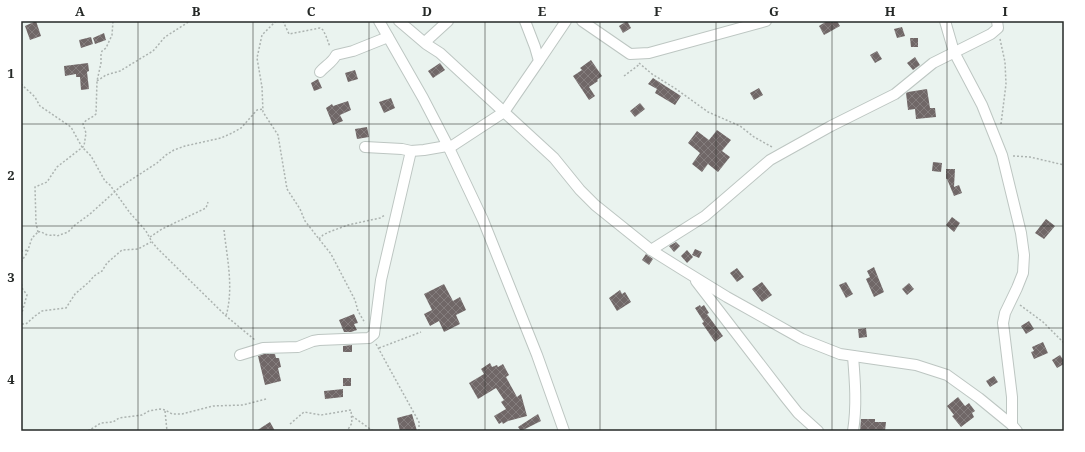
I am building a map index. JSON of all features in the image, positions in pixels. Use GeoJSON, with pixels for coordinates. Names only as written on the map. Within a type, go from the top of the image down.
{"type":"FeatureCollection","features":[{"type":"Feature","properties":{"kind":"street"},"geometry":{"type":"LineString","coordinates":[[379,21],[448,147],[483,220],[538,355],[564,431]]}},
{"type":"Feature","properties":{"kind":"street"},"geometry":{"type":"LineString","coordinates":[[400,21],[440,53],[554,158],[580,190],[595,205],[651,250],[727,297],[802,339],[840,354],[916,365],[947,375],[979,398],[1014,428]]}},
{"type":"Feature","properties":{"kind":"street"},"geometry":{"type":"LineString","coordinates":[[425,42],[448,21]]}},
{"type":"Feature","properties":{"kind":"street"},"geometry":{"type":"LineString","coordinates":[[525,21],[539,61]]}},
{"type":"Feature","properties":{"kind":"street"},"geometry":{"type":"LineString","coordinates":[[366,147],[411,151],[448,147],[504,112],[566,21]]}},
{"type":"Feature","properties":{"kind":"street"},"geometry":{"type":"LineString","coordinates":[[582,21],[630,54],[649,53],[766,21]]}},
{"type":"Feature","properties":{"kind":"street"},"geometry":{"type":"LineString","coordinates":[[945,21],[954,52],[982,105],[1002,155],[1021,233],[1024,255],[1023,273],[1005,312],[1003,323],[1012,397],[1014,428]]}},
{"type":"Feature","properties":{"kind":"street"},"geometry":{"type":"LineString","coordinates":[[651,250],[705,216],[770,160],[831,126],[895,94],[933,63],[984,38],[998,24]]}},
{"type":"Feature","properties":{"kind":"street"},"geometry":{"type":"LineString","coordinates":[[320,72],[326,65],[335,59],[336,55],[354,51],[388,37]]}},
{"type":"Feature","properties":{"kind":"street"},"geometry":{"type":"LineString","coordinates":[[240,355],[252,350],[266,348],[298,347],[319,340],[370,338],[374,334],[381,280],[411,151]]}},
{"type":"Feature","properties":{"kind":"street"},"geometry":{"type":"LineString","coordinates":[[692,276],[798,413],[818,431]]}},
{"type":"Feature","properties":{"kind":"street"},"geometry":{"type":"LineString","coordinates":[[853,356],[855,381],[855,418],[853,431]]}},
{"type":"Feature","properties":{"kind":"path"},"geometry":{"type":"LineString","coordinates":[[38,232],[36,223],[36,187],[47,182],[57,167],[84,146],[86,136],[83,124],[96,114],[96,81],[101,64],[102,51],[106,48],[112,35],[113,21]]}},
{"type":"Feature","properties":{"kind":"path"},"geometry":{"type":"LineString","coordinates":[[96,81],[106,75],[120,71],[153,51],[165,37],[190,21]]}},
{"type":"Feature","properties":{"kind":"path"},"geometry":{"type":"LineString","coordinates":[[276,21],[262,35],[257,58],[262,87],[263,109],[266,119],[278,135],[287,189],[306,221],[332,254],[355,300],[358,311],[419,422],[419,431]]}},
{"type":"Feature","properties":{"kind":"path"},"geometry":{"type":"LineString","coordinates":[[283,21],[289,34],[320,28],[323,30],[328,44],[336,55]]}},
{"type":"Feature","properties":{"kind":"path"},"geometry":{"type":"LineString","coordinates":[[998,24],[1005,62],[1006,84],[1001,126]]}},
{"type":"Feature","properties":{"kind":"path"},"geometry":{"type":"LineString","coordinates":[[630,54],[652,74],[708,112],[740,126],[754,137],[783,152]]}},
{"type":"Feature","properties":{"kind":"path"},"geometry":{"type":"LineString","coordinates":[[624,76],[640,64]]}},
{"type":"Feature","properties":{"kind":"path"},"geometry":{"type":"LineString","coordinates":[[21,86],[35,97],[40,106],[71,127],[82,147],[91,156],[105,181],[110,185],[130,213],[146,231],[152,242],[174,266],[181,270],[191,282],[226,316],[266,348]]}},
{"type":"Feature","properties":{"kind":"path"},"geometry":{"type":"LineString","coordinates":[[38,232],[57,236],[68,232],[114,192],[157,163],[166,155],[174,150],[221,138],[232,133],[241,128],[257,110],[263,109]]}},
{"type":"Feature","properties":{"kind":"path"},"geometry":{"type":"LineString","coordinates":[[1002,155],[1030,158],[1064,165]]}},
{"type":"Feature","properties":{"kind":"path"},"geometry":{"type":"LineString","coordinates":[[150,237],[162,229],[206,208],[208,202]]}},
{"type":"Feature","properties":{"kind":"path"},"geometry":{"type":"LineString","coordinates":[[319,239],[323,235],[330,232],[380,218],[398,209]]}},
{"type":"Feature","properties":{"kind":"path"},"geometry":{"type":"LineString","coordinates":[[224,230],[230,280],[228,286],[229,303],[226,316]]}},
{"type":"Feature","properties":{"kind":"path"},"geometry":{"type":"LineString","coordinates":[[21,262],[29,250],[32,238],[38,232]]}},
{"type":"Feature","properties":{"kind":"path"},"geometry":{"type":"LineString","coordinates":[[22,324],[26,324],[42,311],[66,308],[74,294],[90,282],[94,276],[102,272],[107,263],[122,250],[138,249],[152,242]]}},
{"type":"Feature","properties":{"kind":"path"},"geometry":{"type":"LineString","coordinates":[[21,252],[29,250]]}},
{"type":"Feature","properties":{"kind":"path"},"geometry":{"type":"LineString","coordinates":[[21,280],[22,288],[27,295],[21,316],[21,345]]}},
{"type":"Feature","properties":{"kind":"path"},"geometry":{"type":"LineString","coordinates":[[1011,300],[1043,322],[1064,343]]}},
{"type":"Feature","properties":{"kind":"path"},"geometry":{"type":"LineString","coordinates":[[379,348],[421,332]]}},
{"type":"Feature","properties":{"kind":"path"},"geometry":{"type":"LineString","coordinates":[[88,431],[101,423],[113,422],[119,418],[142,415],[149,411],[160,409],[172,414],[182,414],[213,406],[243,405],[266,399]]}},
{"type":"Feature","properties":{"kind":"path"},"geometry":{"type":"LineString","coordinates":[[165,410],[167,431]]}},
{"type":"Feature","properties":{"kind":"path"},"geometry":{"type":"LineString","coordinates":[[290,424],[304,412],[322,415],[351,410],[352,423],[347,431]]}},
{"type":"Feature","properties":{"kind":"path"},"geometry":{"type":"LineString","coordinates":[[352,416],[373,431]]}},
{"type":"Feature","properties":{"kind":"building"},"geometry":{"type":"Polygon","coordinates":[[[36,21],[41,36],[30,40],[25,26],[36,21]]]}},
{"type":"Feature","properties":{"kind":"building"},"geometry":{"type":"Polygon","coordinates":[[[627,21],[631,28],[623,33],[619,26],[627,21]]]}},
{"type":"Feature","properties":{"kind":"building"},"geometry":{"type":"Polygon","coordinates":[[[827,21],[837,21],[840,26],[824,35],[819,26],[827,21]]]}},
{"type":"Feature","properties":{"kind":"building"},"geometry":{"type":"Polygon","coordinates":[[[902,27],[905,36],[897,38],[894,29],[902,27]]]}},
{"type":"Feature","properties":{"kind":"building"},"geometry":{"type":"Polygon","coordinates":[[[104,33],[106,40],[95,44],[93,38],[104,33]]]}},
{"type":"Feature","properties":{"kind":"building"},"geometry":{"type":"Polygon","coordinates":[[[91,37],[93,44],[81,48],[79,40],[91,37]]]}},
{"type":"Feature","properties":{"kind":"building"},"geometry":{"type":"Polygon","coordinates":[[[910,38],[918,38],[918,47],[911,47],[910,38]]]}},
{"type":"Feature","properties":{"kind":"building"},"geometry":{"type":"Polygon","coordinates":[[[877,51],[882,59],[875,63],[870,55],[877,51]]]}},
{"type":"Feature","properties":{"kind":"building"},"geometry":{"type":"Polygon","coordinates":[[[915,57],[920,65],[913,70],[907,63],[915,57]]]}},
{"type":"Feature","properties":{"kind":"building"},"geometry":{"type":"Polygon","coordinates":[[[591,60],[602,76],[597,80],[598,81],[589,87],[595,96],[589,100],[573,76],[582,70],[580,68],[591,60]]]}},
{"type":"Feature","properties":{"kind":"building"},"geometry":{"type":"Polygon","coordinates":[[[88,63],[89,71],[87,72],[89,89],[81,90],[80,77],[76,77],[76,74],[65,76],[64,66],[88,63]]]}},
{"type":"Feature","properties":{"kind":"building"},"geometry":{"type":"Polygon","coordinates":[[[440,63],[445,70],[433,78],[428,71],[440,63]]]}},
{"type":"Feature","properties":{"kind":"building"},"geometry":{"type":"Polygon","coordinates":[[[355,70],[358,79],[348,82],[345,73],[355,70]]]}},
{"type":"Feature","properties":{"kind":"building"},"geometry":{"type":"Polygon","coordinates":[[[653,78],[681,96],[675,105],[655,93],[657,89],[648,84],[653,78]]]}},
{"type":"Feature","properties":{"kind":"building"},"geometry":{"type":"Polygon","coordinates":[[[318,79],[322,88],[314,91],[311,83],[318,79]]]}},
{"type":"Feature","properties":{"kind":"building"},"geometry":{"type":"Polygon","coordinates":[[[759,88],[763,95],[754,100],[750,93],[759,88]]]}},
{"type":"Feature","properties":{"kind":"building"},"geometry":{"type":"Polygon","coordinates":[[[927,89],[930,108],[935,108],[936,117],[916,119],[915,109],[908,110],[906,93],[927,89]]]}},
{"type":"Feature","properties":{"kind":"building"},"geometry":{"type":"Polygon","coordinates":[[[391,98],[395,108],[384,113],[379,102],[391,98]]]}},
{"type":"Feature","properties":{"kind":"building"},"geometry":{"type":"Polygon","coordinates":[[[348,101],[351,110],[340,115],[343,121],[333,125],[326,108],[332,104],[333,106],[348,101]]]}},
{"type":"Feature","properties":{"kind":"building"},"geometry":{"type":"Polygon","coordinates":[[[640,103],[645,109],[635,117],[630,111],[640,103]]]}},
{"type":"Feature","properties":{"kind":"building"},"geometry":{"type":"Polygon","coordinates":[[[367,127],[369,137],[357,139],[355,129],[367,127]]]}},
{"type":"Feature","properties":{"kind":"building"},"geometry":{"type":"Polygon","coordinates":[[[717,130],[731,140],[722,151],[730,157],[718,172],[708,164],[702,172],[692,164],[700,153],[688,143],[697,131],[709,140],[717,130]]]}},
{"type":"Feature","properties":{"kind":"building"},"geometry":{"type":"Polygon","coordinates":[[[933,162],[942,163],[941,172],[932,171],[933,162]]]}},
{"type":"Feature","properties":{"kind":"building"},"geometry":{"type":"Polygon","coordinates":[[[946,169],[955,169],[954,187],[959,185],[962,193],[954,196],[946,179],[946,169]]]}},
{"type":"Feature","properties":{"kind":"building"},"geometry":{"type":"Polygon","coordinates":[[[952,217],[960,223],[954,232],[946,225],[952,217]]]}},
{"type":"Feature","properties":{"kind":"building"},"geometry":{"type":"Polygon","coordinates":[[[1046,219],[1055,226],[1044,239],[1035,233],[1046,219]]]}},
{"type":"Feature","properties":{"kind":"building"},"geometry":{"type":"Polygon","coordinates":[[[676,242],[680,246],[674,252],[669,246],[676,242]]]}},
{"type":"Feature","properties":{"kind":"building"},"geometry":{"type":"Polygon","coordinates":[[[695,249],[702,252],[699,258],[692,255],[695,249]]]}},
{"type":"Feature","properties":{"kind":"building"},"geometry":{"type":"Polygon","coordinates":[[[687,250],[693,257],[687,263],[681,256],[687,250]]]}},
{"type":"Feature","properties":{"kind":"building"},"geometry":{"type":"Polygon","coordinates":[[[646,254],[653,259],[649,265],[642,260],[646,254]]]}},
{"type":"Feature","properties":{"kind":"building"},"geometry":{"type":"Polygon","coordinates":[[[874,267],[884,292],[874,297],[866,279],[870,277],[867,271],[874,267]]]}},
{"type":"Feature","properties":{"kind":"building"},"geometry":{"type":"Polygon","coordinates":[[[737,268],[744,277],[737,282],[730,273],[737,268]]]}},
{"type":"Feature","properties":{"kind":"building"},"geometry":{"type":"Polygon","coordinates":[[[762,282],[772,295],[762,302],[752,289],[762,282]]]}},
{"type":"Feature","properties":{"kind":"building"},"geometry":{"type":"Polygon","coordinates":[[[846,282],[853,294],[846,298],[839,285],[846,282]]]}},
{"type":"Feature","properties":{"kind":"building"},"geometry":{"type":"Polygon","coordinates":[[[909,283],[914,289],[907,295],[902,289],[909,283]]]}},
{"type":"Feature","properties":{"kind":"building"},"geometry":{"type":"Polygon","coordinates":[[[444,284],[453,301],[460,297],[466,310],[456,315],[460,324],[444,332],[439,321],[430,326],[424,314],[432,310],[424,294],[444,284]]]}},
{"type":"Feature","properties":{"kind":"building"},"geometry":{"type":"Polygon","coordinates":[[[620,290],[622,294],[625,292],[631,302],[617,311],[609,298],[620,290]]]}},
{"type":"Feature","properties":{"kind":"building"},"geometry":{"type":"Polygon","coordinates":[[[700,305],[701,307],[704,305],[709,313],[707,314],[723,336],[715,342],[702,323],[704,322],[695,308],[700,305]]]}},
{"type":"Feature","properties":{"kind":"building"},"geometry":{"type":"Polygon","coordinates":[[[354,314],[358,323],[354,324],[357,330],[344,332],[339,320],[354,314]]]}},
{"type":"Feature","properties":{"kind":"building"},"geometry":{"type":"Polygon","coordinates":[[[1029,321],[1034,329],[1026,334],[1021,326],[1029,321]]]}},
{"type":"Feature","properties":{"kind":"building"},"geometry":{"type":"Polygon","coordinates":[[[866,328],[867,337],[859,338],[858,329],[866,328]]]}},
{"type":"Feature","properties":{"kind":"building"},"geometry":{"type":"Polygon","coordinates":[[[1043,342],[1048,353],[1034,359],[1031,352],[1034,351],[1032,347],[1043,342]]]}},
{"type":"Feature","properties":{"kind":"building"},"geometry":{"type":"Polygon","coordinates":[[[352,345],[352,352],[343,352],[343,346],[352,345]]]}},
{"type":"Feature","properties":{"kind":"building"},"geometry":{"type":"Polygon","coordinates":[[[264,354],[275,354],[276,358],[279,358],[281,367],[278,368],[281,381],[265,385],[258,356],[264,354]]]}},
{"type":"Feature","properties":{"kind":"building"},"geometry":{"type":"Polygon","coordinates":[[[1060,355],[1064,361],[1064,364],[1057,368],[1052,360],[1060,355]]]}},
{"type":"Feature","properties":{"kind":"building"},"geometry":{"type":"Polygon","coordinates":[[[490,363],[492,367],[497,365],[498,367],[503,364],[509,375],[506,377],[517,397],[521,394],[527,416],[499,424],[494,416],[506,409],[501,402],[504,400],[496,388],[478,399],[469,383],[484,374],[481,369],[490,363]]]}},
{"type":"Feature","properties":{"kind":"building"},"geometry":{"type":"Polygon","coordinates":[[[994,376],[998,382],[990,387],[986,381],[994,376]]]}},
{"type":"Feature","properties":{"kind":"building"},"geometry":{"type":"Polygon","coordinates":[[[343,378],[351,378],[351,386],[343,386],[343,378]]]}},
{"type":"Feature","properties":{"kind":"building"},"geometry":{"type":"Polygon","coordinates":[[[343,389],[343,397],[325,399],[324,391],[343,389]]]}},
{"type":"Feature","properties":{"kind":"building"},"geometry":{"type":"Polygon","coordinates":[[[958,397],[965,406],[969,403],[975,411],[972,413],[974,417],[961,427],[952,416],[954,415],[947,406],[958,397]]]}},
{"type":"Feature","properties":{"kind":"building"},"geometry":{"type":"Polygon","coordinates":[[[412,414],[417,431],[400,431],[397,418],[412,414]]]}},
{"type":"Feature","properties":{"kind":"building"},"geometry":{"type":"Polygon","coordinates":[[[538,414],[541,421],[521,431],[518,427],[538,414]]]}},
{"type":"Feature","properties":{"kind":"building"},"geometry":{"type":"Polygon","coordinates":[[[861,419],[875,419],[875,422],[886,422],[885,431],[860,431],[861,419]]]}},
{"type":"Feature","properties":{"kind":"building"},"geometry":{"type":"Polygon","coordinates":[[[270,422],[275,431],[256,431],[270,422]]]}}]}
